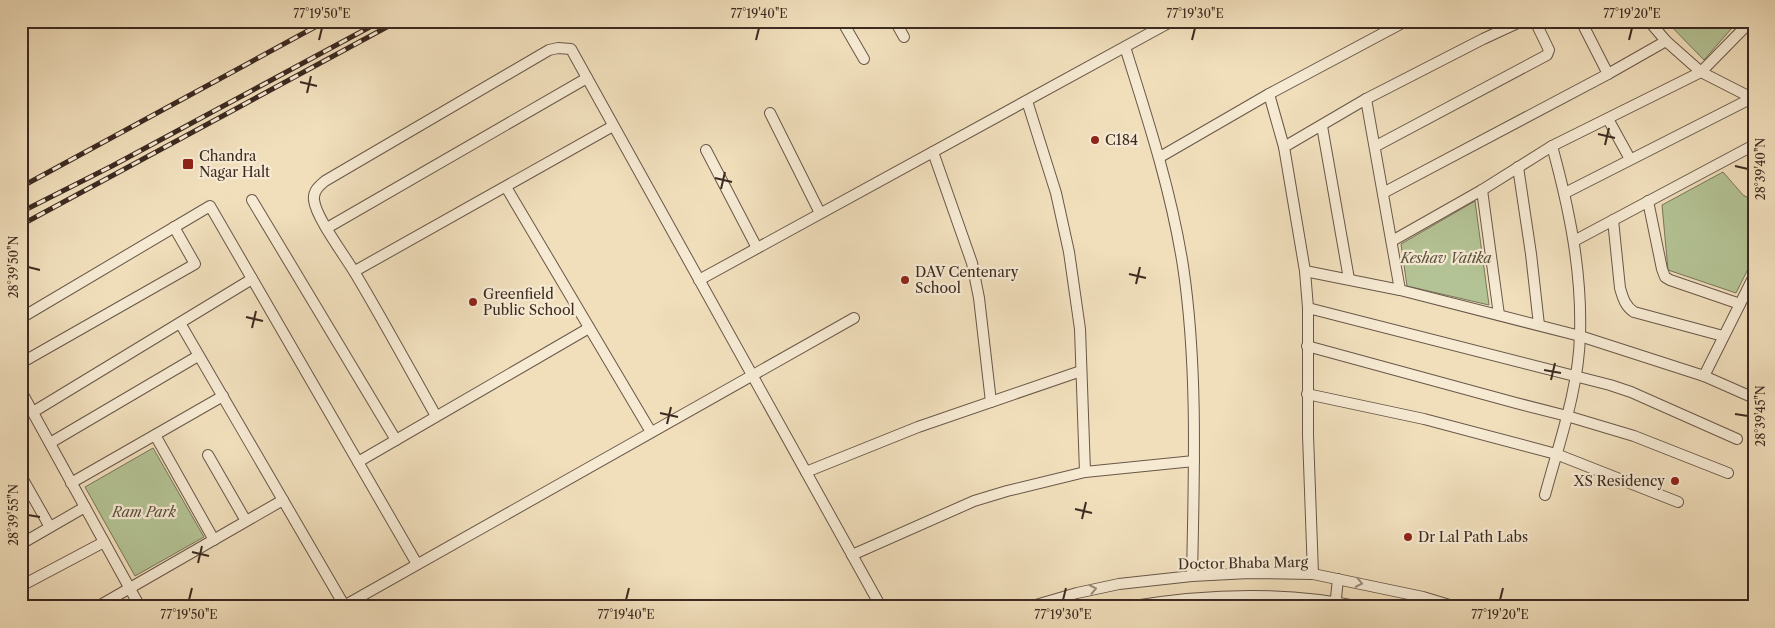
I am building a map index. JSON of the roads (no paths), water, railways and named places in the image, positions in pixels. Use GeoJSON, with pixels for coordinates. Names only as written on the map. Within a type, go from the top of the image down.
{"type":"FeatureCollection","features":[{"type":"Feature","properties":{"kind":"street"},"geometry":{"type":"LineString","coordinates":[[842,21],[864,59]]}},
{"type":"Feature","properties":{"kind":"street"},"geometry":{"type":"LineString","coordinates":[[895,21],[904,37]]}},
{"type":"Feature","properties":{"kind":"street"},"geometry":{"type":"LineString","coordinates":[[699,280],[1172,21]]}},
{"type":"Feature","properties":{"kind":"street"},"geometry":{"type":"LineString","coordinates":[[1160,157],[1269,94],[1406,21]]}},
{"type":"Feature","properties":{"kind":"street"},"geometry":{"type":"LineString","coordinates":[[1284,147],[1366,99],[1522,21]]}},
{"type":"Feature","properties":{"kind":"street"},"geometry":{"type":"LineString","coordinates":[[1376,146],[1547,55],[1549,50],[1535,21]]}},
{"type":"Feature","properties":{"kind":"street"},"geometry":{"type":"LineString","coordinates":[[1581,21],[1608,74]]}},
{"type":"Feature","properties":{"kind":"street"},"geometry":{"type":"LineString","coordinates":[[1649,21],[1666,41],[1701,72],[1753,98]]}},
{"type":"Feature","properties":{"kind":"street"},"geometry":{"type":"LineString","coordinates":[[1392,241],[1482,190],[1552,146],[1701,72],[1751,21]]}},
{"type":"Feature","properties":{"kind":"street"},"geometry":{"type":"LineString","coordinates":[[1383,193],[1608,74],[1666,41]]}},
{"type":"Feature","properties":{"kind":"street"},"geometry":{"type":"LineString","coordinates":[[1125,47],[1160,157],[1185,286],[1190,335],[1194,461],[1192,576]]}},
{"type":"Feature","properties":{"kind":"street"},"geometry":{"type":"LineString","coordinates":[[436,416],[355,272],[327,228],[314,200],[314,193],[325,181],[549,50],[558,48],[571,49],[881,607]]}},
{"type":"Feature","properties":{"kind":"street"},"geometry":{"type":"LineString","coordinates":[[327,228],[587,78]]}},
{"type":"Feature","properties":{"kind":"street"},"geometry":{"type":"LineString","coordinates":[[1269,94],[1284,147],[1305,271],[1308,308],[1307,394],[1312,574]]}},
{"type":"Feature","properties":{"kind":"street"},"geometry":{"type":"LineString","coordinates":[[1565,193],[1753,98]]}},
{"type":"Feature","properties":{"kind":"street"},"geometry":{"type":"LineString","coordinates":[[1366,99],[1376,146],[1400,290]]}},
{"type":"Feature","properties":{"kind":"street"},"geometry":{"type":"LineString","coordinates":[[1027,101],[1056,193],[1069,252],[1080,329],[1085,472]]}},
{"type":"Feature","properties":{"kind":"street"},"geometry":{"type":"LineString","coordinates":[[770,113],[820,213]]}},
{"type":"Feature","properties":{"kind":"street"},"geometry":{"type":"LineString","coordinates":[[1608,119],[1630,159]]}},
{"type":"Feature","properties":{"kind":"street"},"geometry":{"type":"LineString","coordinates":[[355,272],[614,126]]}},
{"type":"Feature","properties":{"kind":"street"},"geometry":{"type":"LineString","coordinates":[[1322,126],[1349,280]]}},
{"type":"Feature","properties":{"kind":"street"},"geometry":{"type":"LineString","coordinates":[[1574,241],[1754,145]]}},
{"type":"Feature","properties":{"kind":"street"},"geometry":{"type":"LineString","coordinates":[[1545,495],[1567,416],[1575,377],[1580,336],[1579,294],[1574,241],[1565,193],[1552,146]]}},
{"type":"Feature","properties":{"kind":"street"},"geometry":{"type":"LineString","coordinates":[[706,150],[758,248]]}},
{"type":"Feature","properties":{"kind":"street"},"geometry":{"type":"LineString","coordinates":[[933,152],[972,263],[979,298],[991,402]]}},
{"type":"Feature","properties":{"kind":"street"},"geometry":{"type":"LineString","coordinates":[[1518,168],[1539,325]]}},
{"type":"Feature","properties":{"kind":"street"},"geometry":{"type":"LineString","coordinates":[[506,187],[651,432]]}},
{"type":"Feature","properties":{"kind":"street"},"geometry":{"type":"LineString","coordinates":[[1482,190],[1499,315]]}},
{"type":"Feature","properties":{"kind":"street"},"geometry":{"type":"LineString","coordinates":[[252,200],[396,440]]}},
{"type":"Feature","properties":{"kind":"street"},"geometry":{"type":"LineString","coordinates":[[1648,201],[1665,277],[1678,284],[1740,304]]}},
{"type":"Feature","properties":{"kind":"street"},"geometry":{"type":"LineString","coordinates":[[21,318],[210,206],[417,564]]}},
{"type":"Feature","properties":{"kind":"street"},"geometry":{"type":"LineString","coordinates":[[1612,220],[1620,288],[1622,298],[1628,308],[1634,312],[1723,336]]}},
{"type":"Feature","properties":{"kind":"street"},"geometry":{"type":"LineString","coordinates":[[21,363],[195,264],[174,227]]}},
{"type":"Feature","properties":{"kind":"street"},"geometry":{"type":"LineString","coordinates":[[1305,271],[1400,290],[1580,336],[1704,376],[1754,398]]}},
{"type":"Feature","properties":{"kind":"street"},"geometry":{"type":"LineString","coordinates":[[1704,376],[1754,276]]}},
{"type":"Feature","properties":{"kind":"street"},"geometry":{"type":"LineString","coordinates":[[33,412],[252,280]]}},
{"type":"Feature","properties":{"kind":"street"},"geometry":{"type":"LineString","coordinates":[[1308,308],[1610,385],[1631,392],[1738,439]]}},
{"type":"Feature","properties":{"kind":"street"},"geometry":{"type":"LineString","coordinates":[[180,323],[343,606],[854,318]]}},
{"type":"Feature","properties":{"kind":"street"},"geometry":{"type":"LineString","coordinates":[[358,462],[590,328]]}},
{"type":"Feature","properties":{"kind":"street"},"geometry":{"type":"LineString","coordinates":[[1307,346],[1567,416],[1634,436],[1728,473]]}},
{"type":"Feature","properties":{"kind":"street"},"geometry":{"type":"LineString","coordinates":[[50,443],[198,356]]}},
{"type":"Feature","properties":{"kind":"street"},"geometry":{"type":"LineString","coordinates":[[806,472],[918,427],[1082,371]]}},
{"type":"Feature","properties":{"kind":"street"},"geometry":{"type":"LineString","coordinates":[[21,391],[140,607]]}},
{"type":"Feature","properties":{"kind":"street"},"geometry":{"type":"LineString","coordinates":[[1307,394],[1424,419],[1556,454],[1678,502]]}},
{"type":"Feature","properties":{"kind":"street"},"geometry":{"type":"LineString","coordinates":[[72,483],[223,396]]}},
{"type":"Feature","properties":{"kind":"street"},"geometry":{"type":"LineString","coordinates":[[155,435],[214,540]]}},
{"type":"Feature","properties":{"kind":"street"},"geometry":{"type":"LineString","coordinates":[[208,455],[246,521]]}},
{"type":"Feature","properties":{"kind":"street"},"geometry":{"type":"LineString","coordinates":[[852,555],[974,501],[1007,491],[1085,472],[1194,461]]}},
{"type":"Feature","properties":{"kind":"street"},"geometry":{"type":"LineString","coordinates":[[21,476],[50,527]]}},
{"type":"Feature","properties":{"kind":"street"},"geometry":{"type":"LineString","coordinates":[[97,607],[283,500]]}},
{"type":"Feature","properties":{"kind":"street"},"geometry":{"type":"LineString","coordinates":[[21,544],[85,507]]}},
{"type":"Feature","properties":{"kind":"street"},"geometry":{"type":"LineString","coordinates":[[21,586],[104,542]]}},
{"type":"Feature","properties":{"kind":"street","name":"Doctor Bhaba Marg"},"geometry":{"type":"LineString","coordinates":[[1030,607],[1077,593],[1119,584],[1192,576],[1249,573],[1312,574],[1423,597],[1456,607]]}},
{"type":"Feature","properties":{"kind":"street"},"geometry":{"type":"LineString","coordinates":[[1336,605],[1338,579]]}},
{"type":"Feature","properties":{"kind":"street"},"geometry":{"type":"LineString","coordinates":[[1127,607],[1168,600],[1272,597],[1361,607]]}},
{"type":"Feature","properties":{"kind":"railway"},"geometry":{"type":"LineString","coordinates":[[21,187],[326,21]]}},
{"type":"Feature","properties":{"kind":"railway"},"geometry":{"type":"LineString","coordinates":[[21,212],[112,166],[381,21]]}},
{"type":"Feature","properties":{"kind":"railway"},"geometry":{"type":"LineString","coordinates":[[21,225],[398,21]]}},
{"type":"Feature","properties":{"kind":"place","name":"C184"},"geometry":{"type":"Point","coordinates":[1095,140]}},
{"type":"Feature","properties":{"kind":"place","name":"Chandra Nagar Halt"},"geometry":{"type":"Point","coordinates":[188,164]}},
{"type":"Feature","properties":{"kind":"place","name":"DAV Centenary School"},"geometry":{"type":"Point","coordinates":[905,280]}},
{"type":"Feature","properties":{"kind":"place","name":"Greenfield Public School"},"geometry":{"type":"Point","coordinates":[473,302]}},
{"type":"Feature","properties":{"kind":"place","name":"XS Residency"},"geometry":{"type":"Point","coordinates":[1675,481]}},
{"type":"Feature","properties":{"kind":"place","name":"Dr Lal Path Labs"},"geometry":{"type":"Point","coordinates":[1408,537]}},
{"type":"Feature","properties":{"kind":"park label","name":"Keshav Vatika"},"geometry":{"type":"Point","coordinates":[1446,258]}},
{"type":"Feature","properties":{"kind":"park label","name":"Ram Park"},"geometry":{"type":"Point","coordinates":[144,512]}}]}
